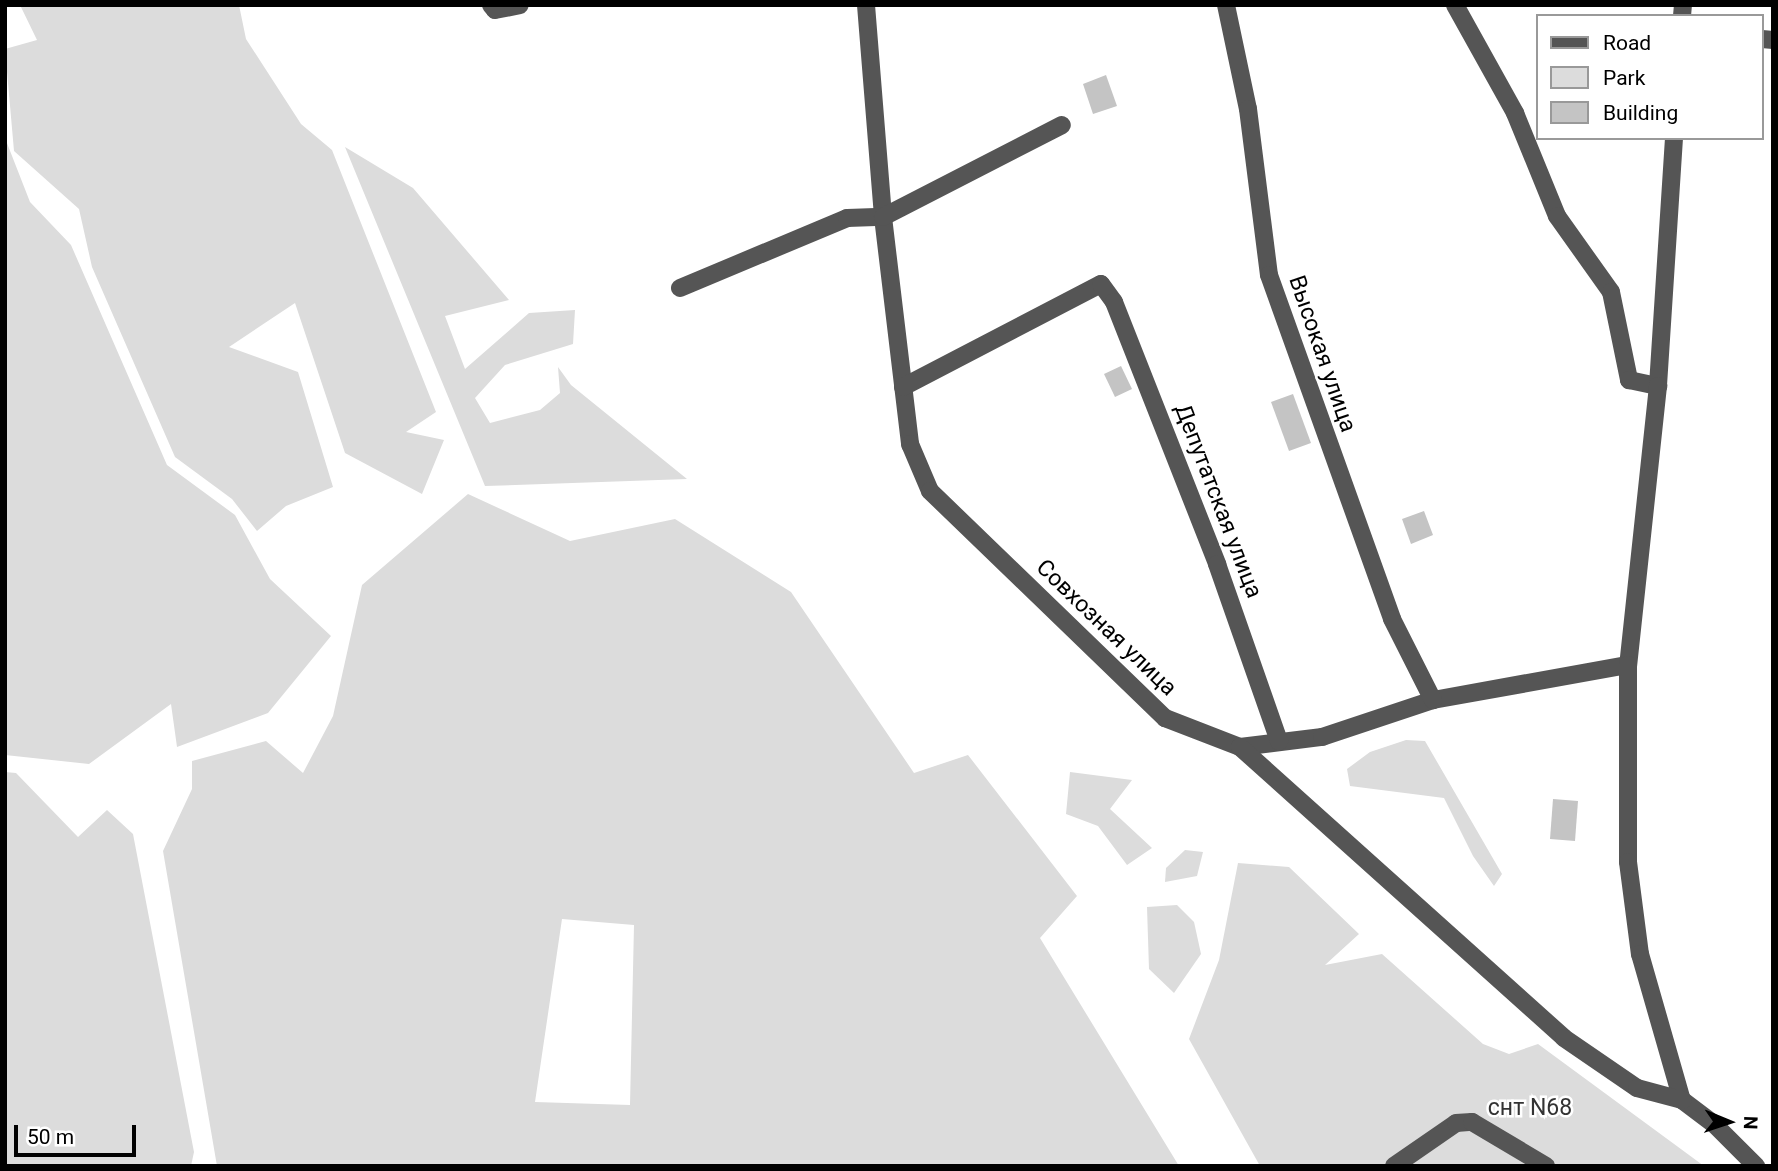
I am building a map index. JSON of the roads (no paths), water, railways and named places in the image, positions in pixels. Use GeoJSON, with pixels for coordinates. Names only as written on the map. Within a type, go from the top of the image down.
{"type":"FeatureCollection","features":[{"type":"Feature","properties":{"kind":"street"},"geometry":{"type":"LineString","coordinates":[[493,8],[520,5]]}},
{"type":"Feature","properties":{"kind":"street","name":"Совхозная улица"},"geometry":{"type":"LineString","coordinates":[[866,5],[883,217],[910,444],[930,491],[1165,718],[1240,747],[1322,737],[1433,700],[1628,665]]}},
{"type":"Feature","properties":{"kind":"street","name":"Высокая улица"},"geometry":{"type":"LineString","coordinates":[[1226,5],[1248,109],[1269,275],[1392,619],[1433,700]]}},
{"type":"Feature","properties":{"kind":"street"},"geometry":{"type":"LineString","coordinates":[[1455,5],[1515,113],[1557,216],[1611,292],[1629,380],[1658,386]]}},
{"type":"Feature","properties":{"kind":"street"},"geometry":{"type":"LineString","coordinates":[[680,288],[847,218],[883,217],[1062,125]]}},
{"type":"Feature","properties":{"kind":"street"},"geometry":{"type":"LineString","coordinates":[[1674,140],[1658,386],[1628,665],[1628,862],[1640,954],[1682,1100]]}},
{"type":"Feature","properties":{"kind":"street","name":"Депутатская улица"},"geometry":{"type":"LineString","coordinates":[[903,387],[1101,284],[1114,302],[1212,551],[1279,741]]}},
{"type":"Feature","properties":{"kind":"street"},"geometry":{"type":"LineString","coordinates":[[1240,747],[1564,1038],[1637,1088],[1682,1100],[1713,1123],[1756,1166]]}},
{"type":"Feature","properties":{"kind":"street"},"geometry":{"type":"LineString","coordinates":[[1394,1166],[1455,1124],[1472,1122],[1546,1166]]}},
{"type":"Feature","properties":{"kind":"park label","name":"снт N68"},"geometry":{"type":"Point","coordinates":[1530,1108]}}]}
